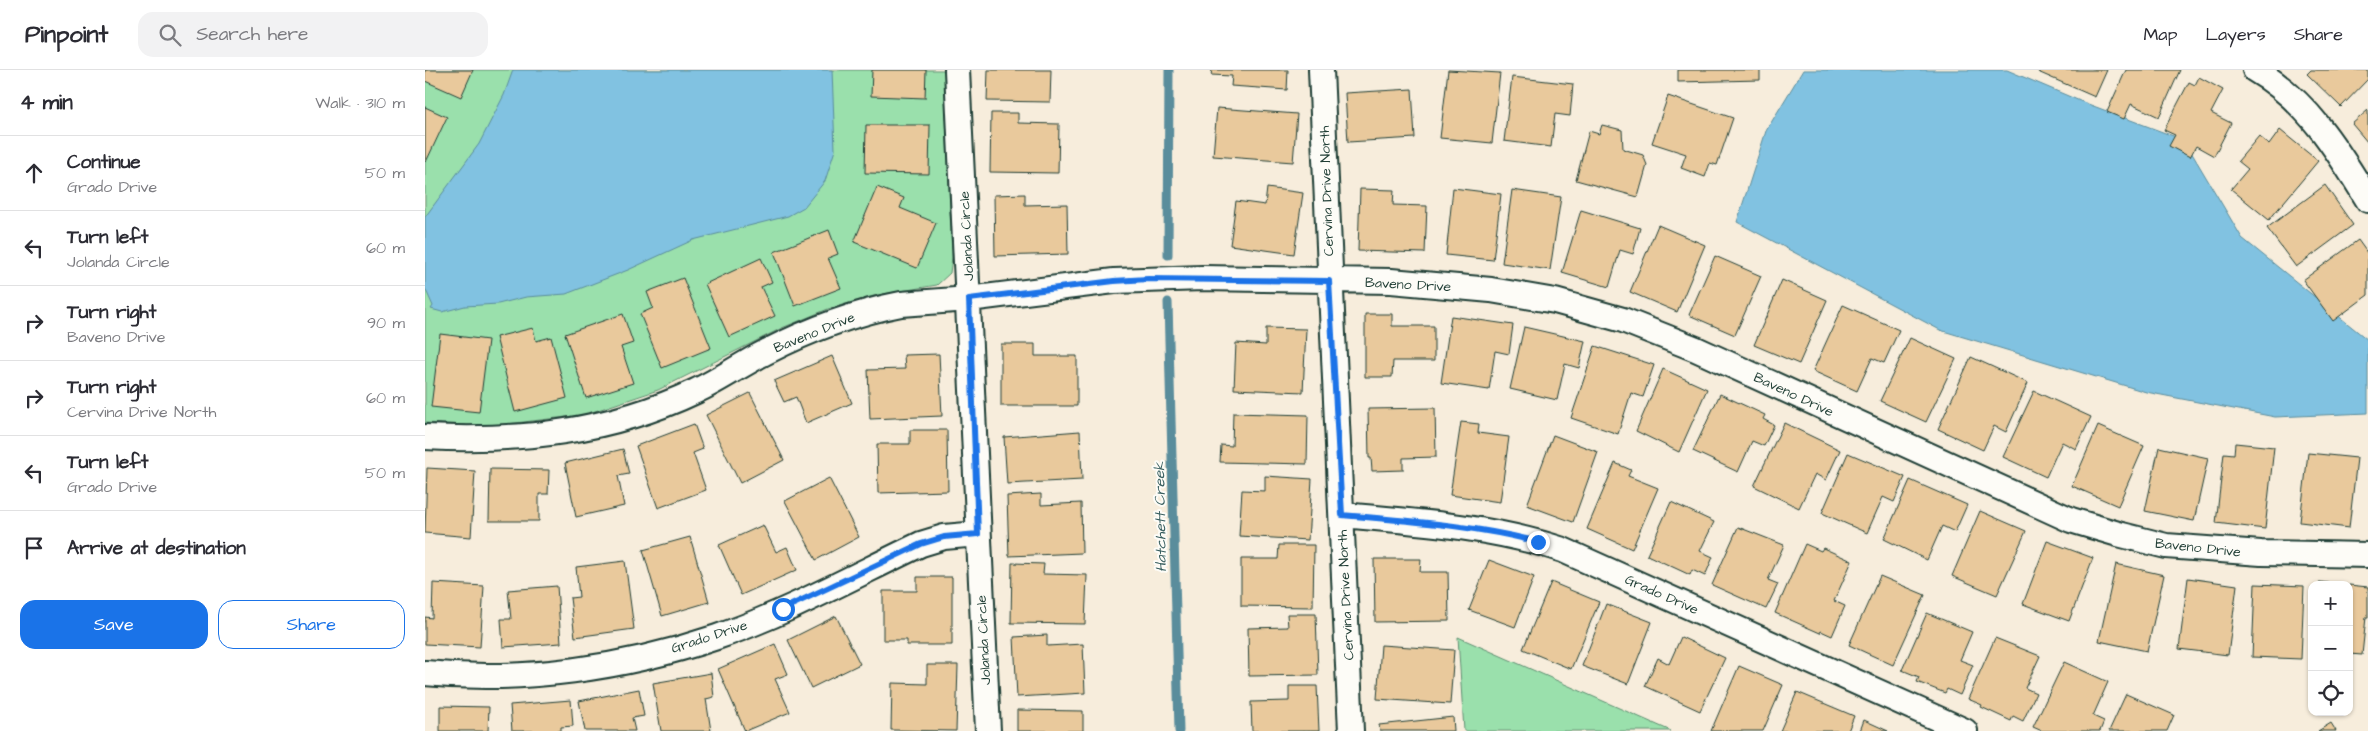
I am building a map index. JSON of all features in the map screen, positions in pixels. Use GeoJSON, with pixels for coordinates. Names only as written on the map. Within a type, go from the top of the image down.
{"type":"FeatureCollection","features":[{"type":"Feature","properties":{"kind":"street","name":"Jolanda Circle"},"geometry":{"type":"LineString","coordinates":[[957,70],[988,731]]}},
{"type":"Feature","properties":{"kind":"street","name":"Cervina Drive North"},"geometry":{"type":"LineString","coordinates":[[1321,70],[1329,281],[1342,515],[1351,731]]}},
{"type":"Feature","properties":{"kind":"street"},"geometry":{"type":"LineString","coordinates":[[2255,70],[2293,97],[2315,120],[2337,150],[2368,200]]}},
{"type":"Feature","properties":{"kind":"street","name":"Baveno Drive"},"geometry":{"type":"LineString","coordinates":[[425,437],[491,439],[523,437],[595,426],[657,408],[697,391],[766,352],[836,321],[867,311],[901,304],[969,299],[1089,283],[1148,279],[1391,282],[1491,290],[1555,301],[1623,320],[1695,349],[2071,520],[2118,534],[2166,546],[2213,550],[2368,555]]}},
{"type":"Feature","properties":{"kind":"street","name":"Grado Drive"},"geometry":{"type":"LineString","coordinates":[[1342,515],[1464,527],[1512,535],[1563,550],[1965,731]]}},
{"type":"Feature","properties":{"kind":"street","name":"Grado Drive"},"geometry":{"type":"LineString","coordinates":[[425,673],[539,674],[629,660],[717,636],[783,609],[921,544],[944,537],[978,534]]}},
{"type":"Feature","properties":{"kind":"green space"},"geometry":{"type":"Polygon","coordinates":[[[425,70],[944,70],[952,257],[950,273],[937,285],[877,295],[828,309],[782,328],[658,390],[583,415],[489,426],[425,423],[425,70]]]}},
{"type":"Feature","properties":{"kind":"green space"},"geometry":{"type":"Polygon","coordinates":[[[1458,637],[1671,731],[1464,731],[1458,637]]]}},
{"type":"Feature","properties":{"kind":"water"},"geometry":{"type":"Polygon","coordinates":[[[513,70],[832,70],[835,150],[825,181],[804,207],[788,216],[693,240],[628,270],[566,294],[526,297],[498,304],[465,306],[442,312],[431,309],[433,306],[425,288],[425,217],[479,144],[504,95],[513,70]]]}},
{"type":"Feature","properties":{"kind":"water"},"geometry":{"type":"Polygon","coordinates":[[[1803,70],[2007,70],[2080,101],[2184,140],[2242,238],[2368,340],[2368,413],[2275,417],[2146,392],[1940,330],[1737,222],[1766,131],[1803,70]]]}},
{"type":"Feature","properties":{"kind":"building"},"geometry":{"type":"Polygon","coordinates":[[[425,70],[473,70],[461,97],[425,81],[425,70]]]}},
{"type":"Feature","properties":{"kind":"building"},"geometry":{"type":"Polygon","coordinates":[[[872,70],[926,70],[925,98],[871,96],[872,70]]]}},
{"type":"Feature","properties":{"kind":"building"},"geometry":{"type":"Polygon","coordinates":[[[988,70],[1051,70],[1050,102],[987,101],[988,70]]]}},
{"type":"Feature","properties":{"kind":"building"},"geometry":{"type":"Polygon","coordinates":[[[1212,70],[1288,70],[1287,90],[1231,86],[1232,76],[1211,75],[1212,70]]]}},
{"type":"Feature","properties":{"kind":"building"},"geometry":{"type":"Polygon","coordinates":[[[1448,70],[1500,73],[1492,143],[1440,138],[1448,70]]]}},
{"type":"Feature","properties":{"kind":"building"},"geometry":{"type":"Polygon","coordinates":[[[1678,70],[1760,70],[1760,80],[1678,82],[1678,70]]]}},
{"type":"Feature","properties":{"kind":"building"},"geometry":{"type":"Polygon","coordinates":[[[2039,70],[2107,70],[2095,97],[2038,72],[2039,70]]]}},
{"type":"Feature","properties":{"kind":"building"},"geometry":{"type":"Polygon","coordinates":[[[2126,70],[2180,70],[2159,117],[2131,104],[2124,119],[2107,112],[2126,70]]]}},
{"type":"Feature","properties":{"kind":"building"},"geometry":{"type":"Polygon","coordinates":[[[2311,70],[2368,70],[2368,79],[2341,107],[2307,74],[2311,70]]]}},
{"type":"Feature","properties":{"kind":"building"},"geometry":{"type":"Polygon","coordinates":[[[1512,77],[1573,84],[1570,116],[1555,114],[1551,147],[1504,141],[1512,77]]]}},
{"type":"Feature","properties":{"kind":"building"},"geometry":{"type":"Polygon","coordinates":[[[2199,77],[2223,90],[2211,113],[2231,123],[2214,156],[2196,146],[2190,157],[2169,146],[2175,135],[2164,130],[2189,82],[2195,85],[2199,77]]]}},
{"type":"Feature","properties":{"kind":"building"},"geometry":{"type":"Polygon","coordinates":[[[1412,89],[1415,138],[1348,142],[1345,93],[1412,89]]]}},
{"type":"Feature","properties":{"kind":"building"},"geometry":{"type":"Polygon","coordinates":[[[1668,96],[1733,118],[1717,165],[1710,163],[1705,177],[1681,168],[1686,154],[1652,143],[1668,96]]]}},
{"type":"Feature","properties":{"kind":"building"},"geometry":{"type":"Polygon","coordinates":[[[425,107],[447,117],[426,162],[425,161],[425,107]]]}},
{"type":"Feature","properties":{"kind":"building"},"geometry":{"type":"Polygon","coordinates":[[[1217,108],[1297,114],[1293,162],[1213,156],[1217,108]]]}},
{"type":"Feature","properties":{"kind":"building"},"geometry":{"type":"Polygon","coordinates":[[[2368,110],[2368,143],[2352,124],[2368,110]]]}},
{"type":"Feature","properties":{"kind":"building"},"geometry":{"type":"Polygon","coordinates":[[[991,113],[1018,113],[1018,123],[1059,124],[1058,173],[990,172],[991,113]]]}},
{"type":"Feature","properties":{"kind":"building"},"geometry":{"type":"Polygon","coordinates":[[[866,125],[930,125],[929,174],[865,173],[866,125]]]}},
{"type":"Feature","properties":{"kind":"building"},"geometry":{"type":"Polygon","coordinates":[[[1602,125],[1622,130],[1623,149],[1643,155],[1647,165],[1638,197],[1576,180],[1589,131],[1599,134],[1602,125]]]}},
{"type":"Feature","properties":{"kind":"building"},"geometry":{"type":"Polygon","coordinates":[[[2280,130],[2318,161],[2269,220],[2231,189],[2248,169],[2238,161],[2259,136],[2269,145],[2280,130]]]}},
{"type":"Feature","properties":{"kind":"building"},"geometry":{"type":"Polygon","coordinates":[[[2325,185],[2353,225],[2296,267],[2267,228],[2325,185]]]}},
{"type":"Feature","properties":{"kind":"building"},"geometry":{"type":"Polygon","coordinates":[[[877,187],[904,198],[900,208],[936,223],[917,268],[854,242],[877,187]]]}},
{"type":"Feature","properties":{"kind":"building"},"geometry":{"type":"Polygon","coordinates":[[[1267,188],[1303,193],[1294,254],[1230,245],[1236,201],[1265,205],[1267,188]]]}},
{"type":"Feature","properties":{"kind":"building"},"geometry":{"type":"Polygon","coordinates":[[[1453,188],[1501,194],[1493,260],[1446,255],[1453,188]]]}},
{"type":"Feature","properties":{"kind":"building"},"geometry":{"type":"Polygon","coordinates":[[[1360,189],[1394,190],[1393,205],[1427,206],[1425,253],[1358,251],[1360,189]]]}},
{"type":"Feature","properties":{"kind":"building"},"geometry":{"type":"Polygon","coordinates":[[[1512,190],[1561,197],[1550,270],[1502,263],[1512,190]]]}},
{"type":"Feature","properties":{"kind":"building"},"geometry":{"type":"Polygon","coordinates":[[[1025,194],[1025,205],[1067,204],[1068,254],[995,256],[994,195],[1025,194]]]}},
{"type":"Feature","properties":{"kind":"building"},"geometry":{"type":"Polygon","coordinates":[[[1581,210],[1640,228],[1633,254],[1620,250],[1609,287],[1562,273],[1581,210]]]}},
{"type":"Feature","properties":{"kind":"building"},"geometry":{"type":"Polygon","coordinates":[[[1658,225],[1705,245],[1677,312],[1630,292],[1658,225]]]}},
{"type":"Feature","properties":{"kind":"building"},"geometry":{"type":"Polygon","coordinates":[[[829,230],[838,254],[828,258],[841,288],[795,306],[774,252],[829,230]]]}},
{"type":"Feature","properties":{"kind":"building"},"geometry":{"type":"Polygon","coordinates":[[[2358,240],[2368,254],[2368,295],[2333,321],[2303,280],[2358,240]]]}},
{"type":"Feature","properties":{"kind":"building"},"geometry":{"type":"Polygon","coordinates":[[[1715,256],[1761,276],[1735,335],[1689,315],[1715,256]]]}},
{"type":"Feature","properties":{"kind":"building"},"geometry":{"type":"Polygon","coordinates":[[[761,258],[772,282],[761,287],[775,316],[729,337],[705,284],[761,258]]]}},
{"type":"Feature","properties":{"kind":"building"},"geometry":{"type":"Polygon","coordinates":[[[683,278],[711,348],[662,368],[640,314],[653,308],[647,292],[683,278]]]}},
{"type":"Feature","properties":{"kind":"building"},"geometry":{"type":"Polygon","coordinates":[[[1782,280],[1827,300],[1799,364],[1754,345],[1782,280]]]}},
{"type":"Feature","properties":{"kind":"building"},"geometry":{"type":"Polygon","coordinates":[[[1843,305],[1899,330],[1884,363],[1872,358],[1857,391],[1813,371],[1843,305]]]}},
{"type":"Feature","properties":{"kind":"building"},"geometry":{"type":"Polygon","coordinates":[[[623,314],[633,343],[621,347],[633,383],[586,398],[565,334],[623,314]]]}},
{"type":"Feature","properties":{"kind":"building"},"geometry":{"type":"Polygon","coordinates":[[[1365,314],[1392,314],[1392,326],[1434,326],[1434,361],[1393,361],[1392,377],[1365,377],[1365,314]]]}},
{"type":"Feature","properties":{"kind":"building"},"geometry":{"type":"Polygon","coordinates":[[[1451,316],[1513,325],[1509,354],[1495,351],[1489,390],[1441,383],[1451,316]]]}},
{"type":"Feature","properties":{"kind":"building"},"geometry":{"type":"Polygon","coordinates":[[[1524,327],[1585,341],[1579,368],[1565,364],[1557,400],[1510,389],[1524,327]]]}},
{"type":"Feature","properties":{"kind":"building"},"geometry":{"type":"Polygon","coordinates":[[[533,328],[536,341],[551,337],[567,398],[515,412],[496,337],[533,328]]]}},
{"type":"Feature","properties":{"kind":"building"},"geometry":{"type":"Polygon","coordinates":[[[1266,328],[1306,329],[1303,392],[1234,389],[1236,343],[1266,345],[1266,328]]]}},
{"type":"Feature","properties":{"kind":"building"},"geometry":{"type":"Polygon","coordinates":[[[440,334],[488,340],[479,412],[431,407],[440,334]]]}},
{"type":"Feature","properties":{"kind":"building"},"geometry":{"type":"Polygon","coordinates":[[[1910,338],[1956,359],[1926,422],[1880,401],[1910,338]]]}},
{"type":"Feature","properties":{"kind":"building"},"geometry":{"type":"Polygon","coordinates":[[[1001,344],[1035,344],[1035,356],[1077,356],[1077,406],[1001,406],[1001,344]]]}},
{"type":"Feature","properties":{"kind":"building"},"geometry":{"type":"Polygon","coordinates":[[[1595,346],[1654,365],[1643,397],[1631,393],[1618,434],[1571,418],[1595,346]]]}},
{"type":"Feature","properties":{"kind":"building"},"geometry":{"type":"Polygon","coordinates":[[[939,354],[942,416],[870,419],[868,370],[905,369],[904,355],[939,354]]]}},
{"type":"Feature","properties":{"kind":"building"},"geometry":{"type":"Polygon","coordinates":[[[832,356],[852,403],[806,423],[796,397],[784,402],[774,381],[832,356]]]}},
{"type":"Feature","properties":{"kind":"building"},"geometry":{"type":"Polygon","coordinates":[[[1971,357],[2028,383],[2006,432],[1994,426],[1983,450],[1938,429],[1971,357]]]}},
{"type":"Feature","properties":{"kind":"building"},"geometry":{"type":"Polygon","coordinates":[[[1663,369],[1707,389],[1679,452],[1636,431],[1663,369]]]}},
{"type":"Feature","properties":{"kind":"building"},"geometry":{"type":"Polygon","coordinates":[[[2034,391],[2091,417],[2076,449],[2062,442],[2046,477],[2003,457],[2034,391]]]}},
{"type":"Feature","properties":{"kind":"building"},"geometry":{"type":"Polygon","coordinates":[[[750,393],[784,460],[740,483],[706,415],[750,393]]]}},
{"type":"Feature","properties":{"kind":"building"},"geometry":{"type":"Polygon","coordinates":[[[1720,394],[1765,415],[1763,419],[1774,425],[1764,446],[1752,441],[1738,472],[1693,451],[1720,394]]]}},
{"type":"Feature","properties":{"kind":"building"},"geometry":{"type":"Polygon","coordinates":[[[1435,408],[1436,457],[1403,458],[1403,470],[1372,471],[1371,458],[1369,458],[1368,409],[1435,408]]]}},
{"type":"Feature","properties":{"kind":"building"},"geometry":{"type":"Polygon","coordinates":[[[1233,413],[1308,415],[1307,464],[1220,462],[1221,445],[1232,446],[1233,413]]]}},
{"type":"Feature","properties":{"kind":"building"},"geometry":{"type":"Polygon","coordinates":[[[1461,422],[1479,424],[1478,433],[1509,437],[1500,502],[1450,495],[1461,422]]]}},
{"type":"Feature","properties":{"kind":"building"},"geometry":{"type":"Polygon","coordinates":[[[1784,423],[1840,450],[1826,480],[1815,474],[1799,508],[1754,486],[1784,423]]]}},
{"type":"Feature","properties":{"kind":"building"},"geometry":{"type":"Polygon","coordinates":[[[694,424],[703,449],[693,453],[706,490],[658,508],[636,446],[694,424]]]}},
{"type":"Feature","properties":{"kind":"building"},"geometry":{"type":"Polygon","coordinates":[[[2098,426],[2144,446],[2118,506],[2072,486],[2098,426]]]}},
{"type":"Feature","properties":{"kind":"building"},"geometry":{"type":"Polygon","coordinates":[[[910,430],[947,430],[948,491],[878,493],[877,444],[910,444],[910,430]]]}},
{"type":"Feature","properties":{"kind":"building"},"geometry":{"type":"Polygon","coordinates":[[[1080,431],[1082,480],[1007,484],[1004,437],[1080,431]]]}},
{"type":"Feature","properties":{"kind":"building"},"geometry":{"type":"Polygon","coordinates":[[[1553,435],[1598,452],[1573,522],[1527,505],[1553,435]]]}},
{"type":"Feature","properties":{"kind":"building"},"geometry":{"type":"Polygon","coordinates":[[[2235,443],[2274,447],[2265,529],[2216,523],[2224,453],[2234,454],[2235,443]]]}},
{"type":"Feature","properties":{"kind":"building"},"geometry":{"type":"Polygon","coordinates":[[[2159,447],[2208,458],[2194,521],[2145,511],[2159,447]]]}},
{"type":"Feature","properties":{"kind":"building"},"geometry":{"type":"Polygon","coordinates":[[[623,449],[629,474],[618,476],[624,506],[576,517],[565,463],[623,449]]]}},
{"type":"Feature","properties":{"kind":"building"},"geometry":{"type":"Polygon","coordinates":[[[1848,453],[1905,477],[1894,502],[1883,497],[1867,533],[1822,513],[1848,453]]]}},
{"type":"Feature","properties":{"kind":"building"},"geometry":{"type":"Polygon","coordinates":[[[2308,453],[2357,458],[2349,528],[2300,522],[2308,453]]]}},
{"type":"Feature","properties":{"kind":"building"},"geometry":{"type":"Polygon","coordinates":[[[1615,463],[1631,470],[1628,476],[1658,488],[1632,549],[1587,529],[1615,463]]]}},
{"type":"Feature","properties":{"kind":"building"},"geometry":{"type":"Polygon","coordinates":[[[427,468],[475,471],[471,537],[425,533],[427,468]]]}},
{"type":"Feature","properties":{"kind":"building"},"geometry":{"type":"Polygon","coordinates":[[[490,469],[549,470],[548,494],[539,494],[539,521],[489,521],[490,469]]]}},
{"type":"Feature","properties":{"kind":"building"},"geometry":{"type":"Polygon","coordinates":[[[1265,476],[1312,479],[1308,540],[1239,536],[1242,490],[1265,491],[1265,476]]]}},
{"type":"Feature","properties":{"kind":"building"},"geometry":{"type":"Polygon","coordinates":[[[829,478],[859,537],[816,560],[785,501],[829,478]]]}},
{"type":"Feature","properties":{"kind":"building"},"geometry":{"type":"Polygon","coordinates":[[[1910,480],[1967,505],[1955,532],[1942,526],[1927,560],[1884,539],[1910,480]]]}},
{"type":"Feature","properties":{"kind":"building"},"geometry":{"type":"Polygon","coordinates":[[[1041,494],[1041,505],[1081,503],[1082,553],[1009,556],[1007,496],[1041,494]]]}},
{"type":"Feature","properties":{"kind":"building"},"geometry":{"type":"Polygon","coordinates":[[[1671,502],[1714,522],[1700,551],[1713,557],[1705,576],[1692,570],[1690,575],[1647,555],[1671,502]]]}},
{"type":"Feature","properties":{"kind":"building"},"geometry":{"type":"Polygon","coordinates":[[[1980,511],[2026,531],[1997,595],[1952,576],[1980,511]]]}},
{"type":"Feature","properties":{"kind":"building"},"geometry":{"type":"Polygon","coordinates":[[[763,525],[776,552],[787,547],[797,570],[741,595],[719,545],[763,525]]]}},
{"type":"Feature","properties":{"kind":"building"},"geometry":{"type":"Polygon","coordinates":[[[1738,527],[1784,545],[1768,580],[1778,584],[1766,609],[1712,585],[1738,527]]]}},
{"type":"Feature","properties":{"kind":"building"},"geometry":{"type":"Polygon","coordinates":[[[690,537],[709,602],[662,616],[643,550],[690,537]]]}},
{"type":"Feature","properties":{"kind":"building"},"geometry":{"type":"Polygon","coordinates":[[[2047,541],[2093,558],[2069,621],[2023,604],[2047,541]]]}},
{"type":"Feature","properties":{"kind":"building"},"geometry":{"type":"Polygon","coordinates":[[[1805,544],[1821,551],[1823,548],[1852,561],[1834,601],[1845,606],[1832,636],[1821,631],[1820,633],[1775,613],[1805,544]]]}},
{"type":"Feature","properties":{"kind":"building"},"geometry":{"type":"Polygon","coordinates":[[[1279,545],[1314,545],[1313,607],[1241,606],[1241,559],[1278,559],[1279,545]]]}},
{"type":"Feature","properties":{"kind":"building"},"geometry":{"type":"Polygon","coordinates":[[[1374,559],[1421,559],[1420,572],[1448,572],[1449,621],[1375,622],[1374,559]]]}},
{"type":"Feature","properties":{"kind":"building"},"geometry":{"type":"Polygon","coordinates":[[[1489,560],[1534,577],[1515,627],[1469,610],[1489,560]]]}},
{"type":"Feature","properties":{"kind":"building"},"geometry":{"type":"Polygon","coordinates":[[[625,561],[634,629],[575,637],[570,598],[579,597],[576,567],[625,561]]]}},
{"type":"Feature","properties":{"kind":"building"},"geometry":{"type":"Polygon","coordinates":[[[1012,563],[1044,564],[1043,574],[1087,575],[1085,624],[1011,623],[1012,563]]]}},
{"type":"Feature","properties":{"kind":"building"},"geometry":{"type":"Polygon","coordinates":[[[2116,564],[2164,575],[2147,651],[2099,641],[2116,564]]]}},
{"type":"Feature","properties":{"kind":"building"},"geometry":{"type":"Polygon","coordinates":[[[1880,576],[1925,595],[1893,665],[1849,645],[1880,576]]]}},
{"type":"Feature","properties":{"kind":"building"},"geometry":{"type":"Polygon","coordinates":[[[917,577],[952,577],[952,645],[907,645],[907,640],[883,640],[883,591],[917,591],[917,577]]]}},
{"type":"Feature","properties":{"kind":"building"},"geometry":{"type":"Polygon","coordinates":[[[2188,578],[2237,585],[2228,655],[2179,649],[2188,578]]]}},
{"type":"Feature","properties":{"kind":"building"},"geometry":{"type":"Polygon","coordinates":[[[1551,582],[1599,602],[1571,669],[1523,649],[1551,582]]]}},
{"type":"Feature","properties":{"kind":"building"},"geometry":{"type":"Polygon","coordinates":[[[433,583],[484,586],[480,647],[425,644],[425,617],[432,618],[433,583]]]}},
{"type":"Feature","properties":{"kind":"building"},"geometry":{"type":"Polygon","coordinates":[[[2255,584],[2304,586],[2301,659],[2252,657],[2255,584]]]}},
{"type":"Feature","properties":{"kind":"building"},"geometry":{"type":"Polygon","coordinates":[[[2353,585],[2368,587],[2368,617],[2366,617],[2362,655],[2353,654],[2353,585]]]}},
{"type":"Feature","properties":{"kind":"building"},"geometry":{"type":"Polygon","coordinates":[[[557,586],[561,643],[503,647],[501,619],[511,619],[508,590],[557,586]]]}},
{"type":"Feature","properties":{"kind":"building"},"geometry":{"type":"Polygon","coordinates":[[[1606,604],[1652,622],[1628,684],[1582,666],[1606,604]]]}},
{"type":"Feature","properties":{"kind":"building"},"geometry":{"type":"Polygon","coordinates":[[[1927,613],[1972,632],[1960,660],[1973,665],[1960,695],[1947,689],[1945,693],[1917,682],[1919,677],[1902,670],[1927,613]]]}},
{"type":"Feature","properties":{"kind":"building"},"geometry":{"type":"Polygon","coordinates":[[[1287,614],[1316,614],[1318,675],[1249,676],[1248,628],[1288,627],[1287,614]]]}},
{"type":"Feature","properties":{"kind":"building"},"geometry":{"type":"Polygon","coordinates":[[[836,616],[860,664],[811,688],[788,640],[836,616]]]}},
{"type":"Feature","properties":{"kind":"building"},"geometry":{"type":"Polygon","coordinates":[[[1047,635],[1047,646],[1083,644],[1085,693],[1017,697],[1014,637],[1047,635]]]}},
{"type":"Feature","properties":{"kind":"building"},"geometry":{"type":"Polygon","coordinates":[[[1681,637],[1725,658],[1700,711],[1645,686],[1658,658],[1669,664],[1681,637]]]}},
{"type":"Feature","properties":{"kind":"building"},"geometry":{"type":"Polygon","coordinates":[[[1995,638],[2040,656],[2025,688],[2036,693],[2023,721],[2013,716],[2011,721],[1968,699],[1995,638]]]}},
{"type":"Feature","properties":{"kind":"building"},"geometry":{"type":"Polygon","coordinates":[[[775,644],[788,674],[775,679],[790,712],[745,731],[718,669],[775,644]]]}},
{"type":"Feature","properties":{"kind":"building"},"geometry":{"type":"Polygon","coordinates":[[[1381,645],[1454,650],[1450,704],[1377,699],[1381,645]]]}},
{"type":"Feature","properties":{"kind":"building"},"geometry":{"type":"Polygon","coordinates":[[[2064,662],[2108,682],[2093,716],[2104,721],[2100,731],[2042,731],[2033,727],[2064,662]]]}},
{"type":"Feature","properties":{"kind":"building"},"geometry":{"type":"Polygon","coordinates":[[[927,665],[958,665],[956,731],[891,730],[892,683],[927,684],[927,665]]]}},
{"type":"Feature","properties":{"kind":"building"},"geometry":{"type":"Polygon","coordinates":[[[1739,666],[1783,685],[1763,731],[1711,731],[1739,666]]]}},
{"type":"Feature","properties":{"kind":"building"},"geometry":{"type":"Polygon","coordinates":[[[711,673],[714,697],[706,699],[711,731],[661,731],[653,683],[711,673]]]}},
{"type":"Feature","properties":{"kind":"building"},"geometry":{"type":"Polygon","coordinates":[[[1289,686],[1317,686],[1319,731],[1252,731],[1251,702],[1289,701],[1289,686]]]}},
{"type":"Feature","properties":{"kind":"building"},"geometry":{"type":"Polygon","coordinates":[[[639,689],[644,716],[632,718],[635,731],[585,731],[579,701],[639,689]]]}},
{"type":"Feature","properties":{"kind":"building"},"geometry":{"type":"Polygon","coordinates":[[[1797,692],[1854,716],[1848,731],[1780,731],[1797,692]]]}},
{"type":"Feature","properties":{"kind":"building"},"geometry":{"type":"Polygon","coordinates":[[[2126,694],[2174,715],[2167,731],[2109,731],[2126,694]]]}},
{"type":"Feature","properties":{"kind":"building"},"geometry":{"type":"Polygon","coordinates":[[[571,700],[573,726],[561,727],[561,731],[512,731],[510,705],[571,700]]]}},
{"type":"Feature","properties":{"kind":"building"},"geometry":{"type":"Polygon","coordinates":[[[440,706],[489,707],[488,731],[440,731],[440,706]]]}},
{"type":"Feature","properties":{"kind":"building"},"geometry":{"type":"Polygon","coordinates":[[[1017,710],[1083,711],[1083,731],[1017,731],[1017,710]]]}},
{"type":"Feature","properties":{"kind":"building"},"geometry":{"type":"Polygon","coordinates":[[[1453,717],[1454,731],[1380,731],[1379,725],[1453,717]]]}},
{"type":"Feature","properties":{"kind":"building"},"geometry":{"type":"Polygon","coordinates":[[[1864,720],[1888,731],[1860,731],[1864,720]]]}},
{"type":"Feature","properties":{"kind":"building"},"geometry":{"type":"Polygon","coordinates":[[[2331,723],[2336,731],[2318,731],[2331,723]]]}},
{"type":"Feature","properties":{"kind":"waterway","name":"Hatchett Creek"},"geometry":{"type":"LineString","coordinates":[[1168,255],[1169,70]]}},
{"type":"Feature","properties":{"kind":"waterway","name":"Hatchett Creek"},"geometry":{"type":"LineString","coordinates":[[1168,302],[1179,731]]}},
{"type":"Feature","properties":{"kind":"route"},"geometry":{"type":"LineString","coordinates":[[783,609],[921,544],[944,537],[978,534],[969,299],[1114,281],[1203,278],[1329,281],[1342,515],[1464,527],[1512,535],[1538,542]]}}]}
